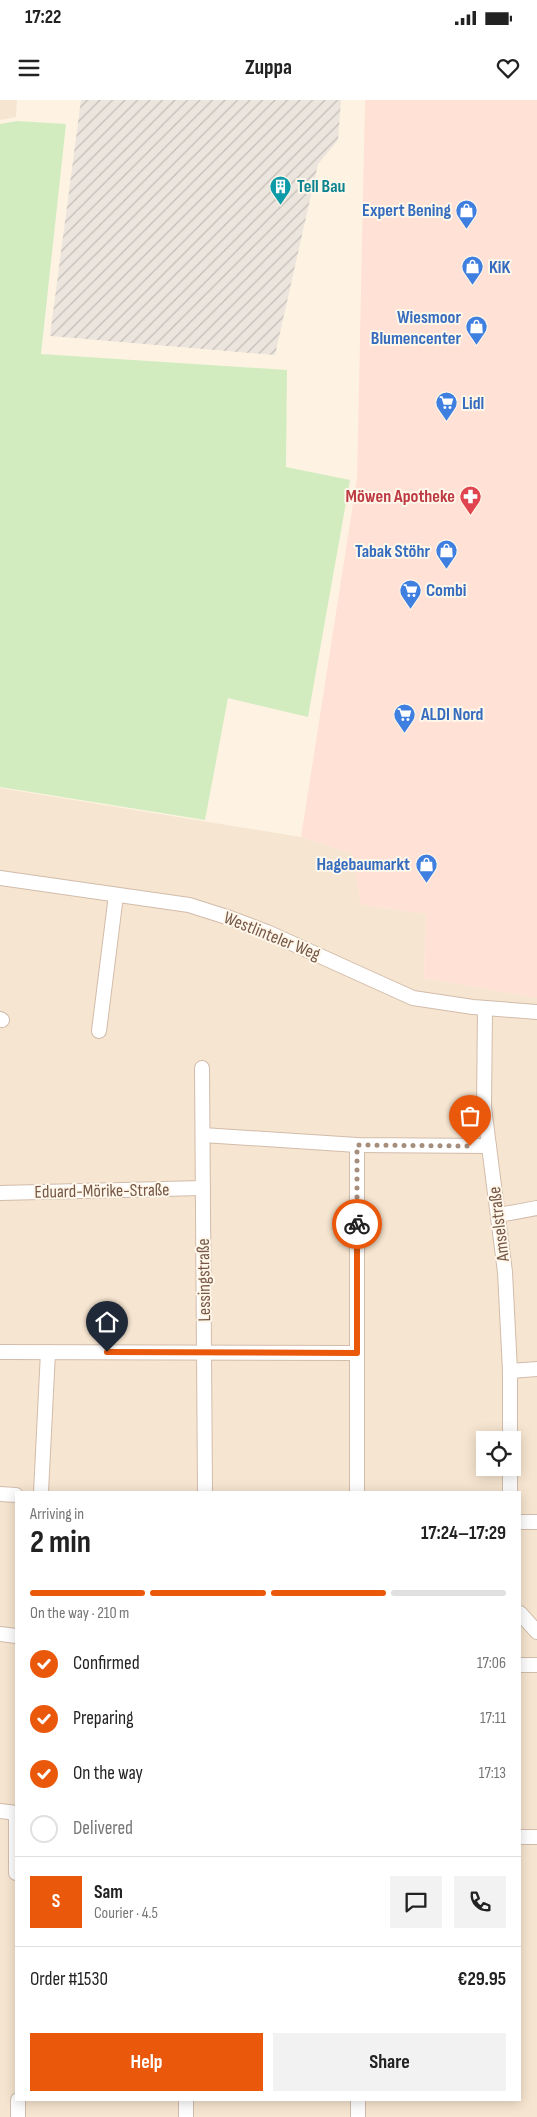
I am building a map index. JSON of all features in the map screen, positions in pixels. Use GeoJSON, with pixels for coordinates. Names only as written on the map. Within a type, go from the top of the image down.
{"type":"FeatureCollection","features":[{"type":"Feature","properties":{"kind":"street","name":"Westlinteler Weg"},"geometry":{"type":"LineString","coordinates":[[0,878],[190,905],[222,915],[285,940],[413,998],[485,1008],[537,1012]]}},
{"type":"Feature","properties":{"kind":"street"},"geometry":{"type":"LineString","coordinates":[[99,1031],[116,895]]}},
{"type":"Feature","properties":{"kind":"street","name":"Amselstraße"},"geometry":{"type":"LineString","coordinates":[[485,1008],[484,1107],[499,1215],[510,1371],[510,1431]]}},
{"type":"Feature","properties":{"kind":"street","name":"Lessingstraße"},"geometry":{"type":"LineString","coordinates":[[202,1068],[205,1491]]}},
{"type":"Feature","properties":{"kind":"street"},"geometry":{"type":"LineString","coordinates":[[202,1135],[357,1145],[489,1146]]}},
{"type":"Feature","properties":{"kind":"street"},"geometry":{"type":"LineString","coordinates":[[357,1145],[357,1491]]}},
{"type":"Feature","properties":{"kind":"street","name":"Eduard-Mörike-Straße"},"geometry":{"type":"LineString","coordinates":[[0,1193],[203,1188]]}},
{"type":"Feature","properties":{"kind":"street"},"geometry":{"type":"LineString","coordinates":[[499,1215],[537,1208]]}},
{"type":"Feature","properties":{"kind":"street"},"geometry":{"type":"LineString","coordinates":[[0,1352],[357,1353]]}},
{"type":"Feature","properties":{"kind":"street"},"geometry":{"type":"LineString","coordinates":[[41,1491],[48,1352]]}},
{"type":"Feature","properties":{"kind":"street"},"geometry":{"type":"LineString","coordinates":[[510,1371],[537,1369]]}},
{"type":"Feature","properties":{"kind":"street"},"geometry":{"type":"LineString","coordinates":[[510,1476],[510,1491]]}},
{"type":"Feature","properties":{"kind":"street"},"geometry":{"type":"LineString","coordinates":[[0,1494],[15,1495]]}},
{"type":"Feature","properties":{"kind":"street"},"geometry":{"type":"LineString","coordinates":[[521,1522],[537,1522]]}},
{"type":"Feature","properties":{"kind":"street"},"geometry":{"type":"LineString","coordinates":[[521,1614],[537,1632]]}},
{"type":"Feature","properties":{"kind":"street"},"geometry":{"type":"LineString","coordinates":[[0,1634],[15,1636]]}},
{"type":"Feature","properties":{"kind":"street"},"geometry":{"type":"LineString","coordinates":[[521,1665],[537,1665]]}},
{"type":"Feature","properties":{"kind":"street"},"geometry":{"type":"LineString","coordinates":[[0,1811],[15,1813]]}},
{"type":"Feature","properties":{"kind":"street"},"geometry":{"type":"LineString","coordinates":[[521,1837],[537,1837]]}},
{"type":"Feature","properties":{"kind":"street"},"geometry":{"type":"LineString","coordinates":[[18,2101],[18,2117]]}},
{"type":"Feature","properties":{"kind":"street"},"geometry":{"type":"LineString","coordinates":[[186,2101],[186,2117]]}},
{"type":"Feature","properties":{"kind":"street"},"geometry":{"type":"LineString","coordinates":[[358,2101],[358,2117]]}},
{"type":"Feature","properties":{"kind":"shaded area"},"geometry":{"type":"Polygon","coordinates":[[[0,100],[17,100],[16,117],[0,120],[0,100]]]}},
{"type":"Feature","properties":{"kind":"shaded area"},"geometry":{"type":"Polygon","coordinates":[[[81,100],[341,100],[338,140],[318,164],[275,355],[50,336],[81,100]]]}},
{"type":"Feature","properties":{"kind":"shaded area"},"geometry":{"type":"Polygon","coordinates":[[[365,100],[537,100],[537,998],[424,978],[426,914],[361,905],[352,854],[301,837],[357,478],[365,100]]]}},
{"type":"Feature","properties":{"kind":"shaded area"},"geometry":{"type":"Polygon","coordinates":[[[0,788],[301,837],[353,854],[361,905],[426,914],[424,978],[537,998],[537,2117],[0,2117],[0,788]]]}},
{"type":"Feature","properties":{"kind":"green space"},"geometry":{"type":"Polygon","coordinates":[[[17,121],[66,124],[41,354],[287,370],[286,467],[350,480],[308,717],[228,698],[205,820],[0,787],[0,124],[17,121]]]}},
{"type":"Feature","properties":{"kind":"way so far"},"geometry":{"type":"LineString","coordinates":[[357,1224],[357,1145],[470,1146]]}},
{"type":"Feature","properties":{"kind":"place","name":"Tell Bau"},"geometry":{"type":"Point","coordinates":[281,205]}},
{"type":"Feature","properties":{"kind":"place","name":"Expert Bening"},"geometry":{"type":"Point","coordinates":[467,229]}},
{"type":"Feature","properties":{"kind":"place","name":"KiK"},"geometry":{"type":"Point","coordinates":[473,286]}},
{"type":"Feature","properties":{"kind":"place","name":"Wiesmoor Blumencenter"},"geometry":{"type":"Point","coordinates":[477,346]}},
{"type":"Feature","properties":{"kind":"place","name":"Lidl"},"geometry":{"type":"Point","coordinates":[446,422]}},
{"type":"Feature","properties":{"kind":"place","name":"Möwen Apotheke"},"geometry":{"type":"Point","coordinates":[471,515]}},
{"type":"Feature","properties":{"kind":"place","name":"Tabak Stöhr"},"geometry":{"type":"Point","coordinates":[446,570]}},
{"type":"Feature","properties":{"kind":"place","name":"Combi"},"geometry":{"type":"Point","coordinates":[410,609]}},
{"type":"Feature","properties":{"kind":"place","name":"ALDI Nord"},"geometry":{"type":"Point","coordinates":[405,733]}},
{"type":"Feature","properties":{"kind":"place","name":"Hagebaumarkt"},"geometry":{"type":"Point","coordinates":[426,883]}},
{"type":"Feature","properties":{"kind":"route"},"geometry":{"type":"LineString","coordinates":[[107,1352],[357,1353],[357,1224]]}}]}
